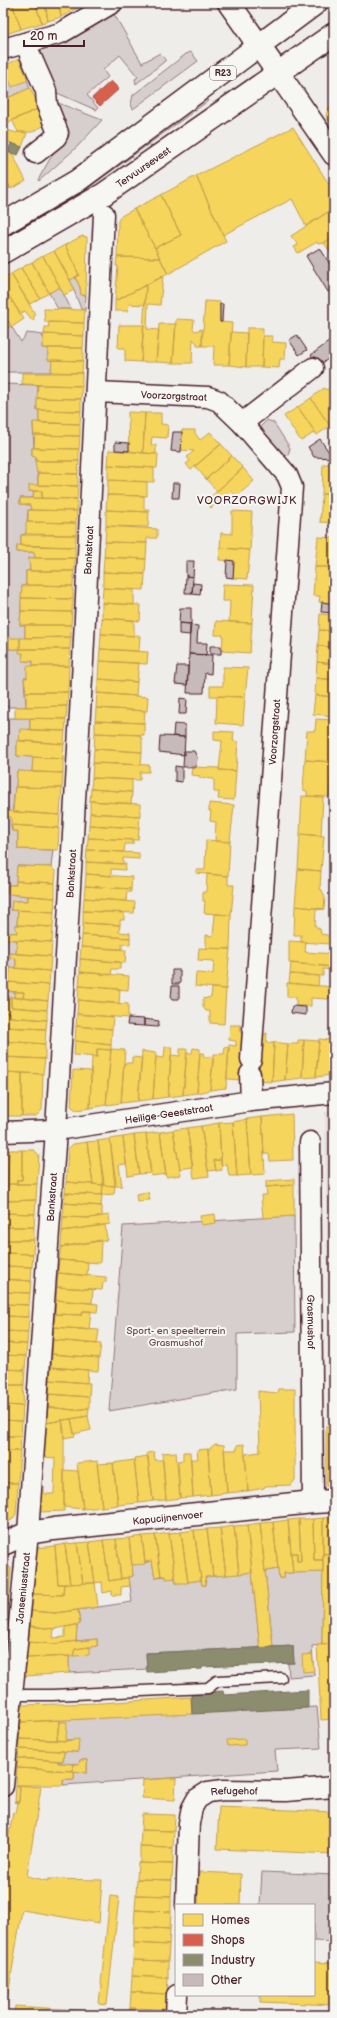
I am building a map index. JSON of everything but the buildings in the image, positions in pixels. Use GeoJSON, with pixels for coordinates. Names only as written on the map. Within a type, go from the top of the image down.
{"type":"FeatureCollection","features":[{"type":"Feature","properties":{"kind":"main road"},"geometry":{"type":"LineString","coordinates":[[229,3],[334,154]]}},
{"type":"Feature","properties":{"kind":"main road","name":"R23"},"geometry":{"type":"LineString","coordinates":[[3,224],[77,181],[316,3]]}},
{"type":"Feature","properties":{"kind":"main road","name":"Tervuursevest"},"geometry":{"type":"LineString","coordinates":[[3,252],[104,194],[334,34]]}},
{"type":"Feature","properties":{"kind":"main road","name":"Kapucijnenvoer"},"geometry":{"type":"LineString","coordinates":[[3,1544],[28,1533],[77,1526],[323,1502]]}},
{"type":"Feature","properties":{"kind":"street"},"geometry":{"type":"LineString","coordinates":[[3,49],[61,33],[112,3]]}},
{"type":"Feature","properties":{"kind":"street"},"geometry":{"type":"LineString","coordinates":[[25,42],[46,91],[47,105],[58,133],[56,137],[36,153]]}},
{"type":"Feature","properties":{"kind":"street","name":"Bankstraat"},"geometry":{"type":"LineString","coordinates":[[28,1533],[56,1130],[84,661],[103,222]]}},
{"type":"Feature","properties":{"kind":"street"},"geometry":{"type":"LineString","coordinates":[[242,423],[313,368]]}},
{"type":"Feature","properties":{"kind":"street","name":"Voorzorgstraat"},"geometry":{"type":"LineString","coordinates":[[96,392],[208,397],[219,401],[242,423],[287,475],[292,487],[251,1067],[251,1101]]}},
{"type":"Feature","properties":{"kind":"street","name":"Heilige-Geeststraat"},"geometry":{"type":"LineString","coordinates":[[3,1132],[56,1130],[251,1101],[334,1093]]}},
{"type":"Feature","properties":{"kind":"street","name":"Grasmushof"},"geometry":{"type":"LineString","coordinates":[[310,1142],[323,1502]]}},
{"type":"Feature","properties":{"kind":"street","name":"Janseniusstraat"},"geometry":{"type":"LineString","coordinates":[[3,1786],[28,1533]]}},
{"type":"Feature","properties":{"kind":"street","name":"Refugehof"},"geometry":{"type":"LineString","coordinates":[[186,1904],[189,1822],[192,1808],[197,1799],[208,1792],[223,1790],[286,1791],[334,1786]]}},
{"type":"Feature","properties":{"kind":"street"},"geometry":{"type":"LineString","coordinates":[[176,2015],[177,1996]]}},
{"type":"Feature","properties":{"kind":"lane"},"geometry":{"type":"LineString","coordinates":[[11,1695],[52,1695],[208,1688],[217,1681],[281,1678]]}},
{"type":"Feature","properties":{"kind":"shaded area"},"geometry":{"type":"Polygon","coordinates":[[[334,1111],[334,1381],[329,1381],[329,1269],[327,1260],[325,1112],[334,1111]]]}},
{"type":"Feature","properties":{"kind":"green space"},"geometry":{"type":"Polygon","coordinates":[[[114,14],[142,63],[160,53],[165,58],[165,61],[136,84],[135,79],[138,77],[120,55],[103,70],[108,77],[87,95],[98,108],[96,110],[55,92],[40,55],[42,46],[78,33],[114,14]]]}},
{"type":"Feature","properties":{"kind":"green space"},"geometry":{"type":"Polygon","coordinates":[[[191,52],[198,61],[133,109],[131,104],[133,95],[186,54],[191,52]]]}},
{"type":"Feature","properties":{"kind":"green space"},"geometry":{"type":"Polygon","coordinates":[[[8,78],[12,86],[27,80],[30,88],[3,100],[3,80],[8,78]]]}},
{"type":"Feature","properties":{"kind":"green space"},"geometry":{"type":"Polygon","coordinates":[[[206,99],[208,101],[73,199],[3,239],[3,237],[81,190],[206,99]]]}},
{"type":"Feature","properties":{"kind":"green space"},"geometry":{"type":"Polygon","coordinates":[[[53,101],[102,120],[77,147],[39,181],[38,180],[64,134],[53,101]]]}},
{"type":"Feature","properties":{"kind":"green space"},"geometry":{"type":"Polygon","coordinates":[[[75,277],[80,287],[81,295],[86,295],[85,310],[81,309],[70,280],[75,277]]]}},
{"type":"Feature","properties":{"kind":"green space"},"geometry":{"type":"Polygon","coordinates":[[[60,287],[71,309],[58,309],[49,293],[60,287]]]}},
{"type":"Feature","properties":{"kind":"green space"},"geometry":{"type":"Polygon","coordinates":[[[11,326],[21,342],[27,333],[43,335],[42,348],[48,348],[48,360],[52,360],[51,372],[3,372],[3,330],[11,326]]]}},
{"type":"Feature","properties":{"kind":"green space"},"geometry":{"type":"Polygon","coordinates":[[[3,384],[38,385],[37,410],[39,410],[39,423],[33,423],[34,448],[32,448],[32,456],[36,457],[38,485],[29,491],[34,491],[33,498],[20,498],[20,504],[30,505],[31,510],[28,510],[26,534],[21,535],[21,546],[17,546],[17,552],[34,552],[35,558],[29,558],[30,571],[26,571],[26,585],[22,586],[20,625],[25,625],[25,638],[9,649],[20,649],[23,653],[23,661],[33,661],[33,666],[27,678],[24,678],[26,707],[3,707],[3,384]]]}},
{"type":"Feature","properties":{"kind":"green space"},"geometry":{"type":"Polygon","coordinates":[[[267,420],[274,423],[290,448],[288,455],[282,454],[263,432],[261,426],[267,420]]]}},
{"type":"Feature","properties":{"kind":"green space"},"geometry":{"type":"Polygon","coordinates":[[[3,718],[30,718],[30,730],[20,730],[19,741],[17,741],[17,756],[33,757],[32,772],[17,771],[11,825],[12,831],[18,831],[18,849],[53,850],[51,867],[17,866],[16,885],[8,885],[8,894],[28,896],[28,901],[12,901],[11,910],[18,910],[17,925],[15,925],[15,928],[17,928],[17,933],[3,932],[3,718]]]}},
{"type":"Feature","properties":{"kind":"green space"},"geometry":{"type":"Polygon","coordinates":[[[3,939],[17,940],[16,954],[10,953],[10,958],[16,958],[16,968],[10,968],[9,982],[5,982],[4,991],[15,992],[14,998],[3,996],[3,939]]]}},
{"type":"Feature","properties":{"kind":"green space","name":"Sport- en speelterrein Grasmushof"},"geometry":{"type":"Polygon","coordinates":[[[294,1216],[295,1332],[237,1334],[237,1389],[109,1411],[123,1226],[294,1216]]]}},
{"type":"Feature","properties":{"kind":"green space"},"geometry":{"type":"Polygon","coordinates":[[[152,1561],[155,1577],[166,1576],[175,1578],[176,1583],[201,1580],[202,1585],[206,1585],[205,1577],[252,1572],[260,1648],[146,1653],[147,1669],[69,1673],[69,1656],[89,1647],[97,1646],[97,1639],[76,1641],[77,1625],[80,1624],[78,1610],[132,1602],[129,1577],[133,1576],[132,1565],[152,1561]]]}},
{"type":"Feature","properties":{"kind":"green space"},"geometry":{"type":"Polygon","coordinates":[[[278,1569],[279,1578],[284,1578],[284,1573],[323,1572],[322,1645],[312,1646],[314,1675],[289,1677],[288,1663],[294,1663],[293,1646],[273,1647],[265,1571],[278,1569]]]}},
{"type":"Feature","properties":{"kind":"green space"},"geometry":{"type":"Polygon","coordinates":[[[317,1707],[321,1748],[275,1750],[277,1771],[63,1785],[63,1779],[74,1779],[74,1771],[87,1773],[87,1760],[80,1760],[79,1764],[58,1763],[58,1761],[63,1761],[64,1751],[78,1752],[78,1740],[57,1740],[59,1720],[317,1707]]]}},
{"type":"Feature","properties":{"kind":"green space"},"geometry":{"type":"Polygon","coordinates":[[[262,1872],[334,1875],[334,1942],[315,1941],[315,1904],[260,1904],[262,1872]]]}},
{"type":"Feature","properties":{"kind":"district","name":"VOORZORGWIJK"},"geometry":{"type":"Point","coordinates":[247,500]}}]}
